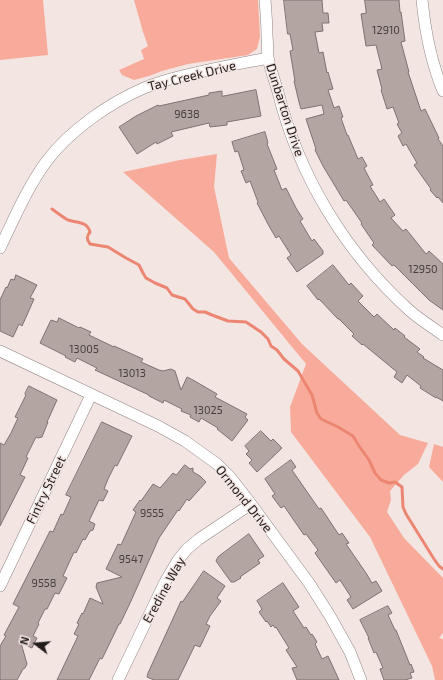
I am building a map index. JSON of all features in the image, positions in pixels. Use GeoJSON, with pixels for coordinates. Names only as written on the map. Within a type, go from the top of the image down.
{"type":"FeatureCollection","features":[{"type":"Feature","properties":{"kind":"street","name":"Dunbarton Drive"},"geometry":{"type":"LineString","coordinates":[[265,0],[268,58],[283,112],[294,144],[307,174],[326,209],[364,263],[381,283],[410,311],[443,335]]}},
{"type":"Feature","properties":{"kind":"street"},"geometry":{"type":"LineString","coordinates":[[422,0],[425,29],[443,92]]}},
{"type":"Feature","properties":{"kind":"street","name":"Tay Creek Drive"},"geometry":{"type":"LineString","coordinates":[[0,248],[34,182],[47,162],[65,140],[94,116],[144,88],[182,76],[268,58]]}},
{"type":"Feature","properties":{"kind":"street","name":"Ormond Drive"},"geometry":{"type":"LineString","coordinates":[[0,351],[158,426],[185,441],[217,464],[230,477],[251,504],[309,583],[350,652],[361,680]]}},
{"type":"Feature","properties":{"kind":"street","name":"Fintry Street"},"geometry":{"type":"LineString","coordinates":[[0,586],[92,394]]}},
{"type":"Feature","properties":{"kind":"street","name":"Eredine Way"},"geometry":{"type":"LineString","coordinates":[[118,680],[165,582],[178,560],[187,549],[199,539],[251,504]]}},
{"type":"Feature","properties":{"kind":"shaded area"},"geometry":{"type":"Polygon","coordinates":[[[0,0],[43,0],[48,55],[0,60],[0,0]]]}},
{"type":"Feature","properties":{"kind":"shaded area"},"geometry":{"type":"Polygon","coordinates":[[[134,0],[258,0],[260,37],[257,49],[248,55],[188,64],[134,80],[122,75],[119,70],[144,59],[141,50],[148,46],[134,0]]]}},
{"type":"Feature","properties":{"kind":"shaded area"},"geometry":{"type":"Polygon","coordinates":[[[217,154],[214,187],[229,258],[302,344],[400,435],[428,443],[418,464],[404,475],[390,491],[391,500],[387,512],[404,538],[443,578],[443,633],[439,638],[443,639],[443,680],[435,680],[432,666],[370,537],[291,432],[290,407],[306,364],[214,252],[123,172],[217,154]]]}},
{"type":"Feature","properties":{"kind":"shaded area"},"geometry":{"type":"Polygon","coordinates":[[[434,444],[443,447],[443,482],[429,467],[434,444]]]}},
{"type":"Feature","properties":{"kind":"building"},"geometry":{"type":"Polygon","coordinates":[[[284,0],[322,0],[323,13],[328,13],[329,23],[322,23],[323,31],[315,32],[319,53],[323,52],[327,73],[328,72],[333,89],[328,90],[334,108],[339,106],[343,117],[341,118],[347,135],[358,159],[362,157],[367,166],[364,168],[373,185],[370,186],[380,202],[384,199],[395,215],[391,218],[403,231],[406,229],[426,254],[429,251],[443,264],[443,310],[429,300],[394,265],[392,266],[372,245],[374,243],[361,224],[362,223],[346,200],[344,201],[323,166],[315,150],[316,149],[306,119],[324,114],[322,105],[301,109],[294,81],[290,51],[293,50],[290,34],[288,34],[284,0]]]}},
{"type":"Feature","properties":{"kind":"building"},"geometry":{"type":"Polygon","coordinates":[[[365,0],[399,0],[405,41],[401,42],[408,72],[421,111],[425,109],[439,138],[438,139],[443,146],[443,203],[430,190],[431,189],[414,165],[417,163],[406,144],[403,146],[398,136],[402,133],[397,124],[399,123],[393,107],[387,109],[377,70],[382,69],[376,45],[366,46],[361,14],[366,13],[365,0]]]}},
{"type":"Feature","properties":{"kind":"building"},"geometry":{"type":"Polygon","coordinates":[[[256,90],[261,116],[227,122],[227,125],[210,127],[209,123],[171,132],[173,136],[157,144],[156,142],[137,154],[119,127],[136,116],[158,105],[222,91],[222,96],[256,90]]]}},
{"type":"Feature","properties":{"kind":"building"},"geometry":{"type":"Polygon","coordinates":[[[265,132],[267,144],[277,169],[274,170],[282,190],[286,188],[303,219],[300,221],[312,241],[314,239],[323,251],[323,254],[297,272],[287,258],[291,255],[279,236],[276,238],[257,203],[258,202],[250,181],[246,183],[241,171],[244,170],[238,151],[235,152],[232,142],[265,132]]]}},
{"type":"Feature","properties":{"kind":"building"},"geometry":{"type":"Polygon","coordinates":[[[333,265],[349,285],[351,283],[363,296],[358,301],[374,317],[377,314],[394,330],[395,328],[420,349],[417,352],[424,357],[423,358],[443,370],[443,401],[420,388],[421,386],[407,375],[402,383],[394,377],[397,372],[352,336],[354,334],[319,299],[318,300],[307,286],[333,265]]]}},
{"type":"Feature","properties":{"kind":"building"},"geometry":{"type":"Polygon","coordinates":[[[16,275],[37,285],[30,298],[34,299],[22,326],[19,324],[13,337],[0,331],[0,300],[11,279],[14,280],[16,275]]]}},
{"type":"Feature","properties":{"kind":"building"},"geometry":{"type":"Polygon","coordinates":[[[59,318],[91,332],[89,335],[143,359],[141,362],[159,370],[163,371],[171,369],[175,371],[181,390],[187,377],[193,380],[217,394],[215,397],[247,414],[245,417],[248,420],[232,441],[217,429],[218,428],[201,418],[199,422],[190,417],[191,415],[181,411],[182,409],[164,400],[163,403],[95,370],[97,368],[77,358],[75,362],[65,357],[66,356],[40,343],[51,320],[57,322],[59,318]]]}},
{"type":"Feature","properties":{"kind":"building"},"geometry":{"type":"Polygon","coordinates":[[[29,386],[57,400],[42,437],[36,437],[26,457],[28,458],[20,475],[25,477],[0,526],[0,443],[4,445],[11,433],[18,418],[15,417],[29,386]]]}},
{"type":"Feature","properties":{"kind":"building"},"geometry":{"type":"Polygon","coordinates":[[[102,422],[132,436],[117,466],[115,465],[108,479],[104,489],[108,491],[103,501],[99,500],[89,521],[95,524],[93,530],[90,531],[85,540],[83,539],[76,553],[74,552],[63,576],[67,578],[59,594],[55,593],[38,623],[39,624],[33,636],[37,638],[32,648],[21,643],[27,664],[25,668],[17,680],[0,680],[0,646],[6,636],[4,635],[19,607],[13,604],[50,531],[53,532],[61,514],[63,515],[71,497],[66,495],[102,422]]]}},
{"type":"Feature","properties":{"kind":"building"},"geometry":{"type":"Polygon","coordinates":[[[261,431],[271,441],[273,439],[282,448],[257,472],[249,463],[252,460],[246,454],[249,451],[245,446],[261,431]]]}},
{"type":"Feature","properties":{"kind":"building"},"geometry":{"type":"Polygon","coordinates":[[[291,460],[296,467],[292,470],[319,509],[321,508],[339,535],[342,533],[349,543],[346,544],[372,583],[376,581],[382,591],[353,609],[347,600],[351,597],[340,580],[336,583],[315,553],[318,550],[306,534],[304,535],[284,506],[281,508],[272,496],[275,494],[265,479],[291,460]]]}},
{"type":"Feature","properties":{"kind":"building"},"geometry":{"type":"Polygon","coordinates":[[[185,465],[190,469],[193,468],[193,472],[206,482],[189,501],[187,499],[159,538],[131,601],[102,659],[100,658],[89,680],[57,680],[78,636],[74,634],[79,624],[77,623],[90,598],[103,604],[96,587],[97,583],[122,577],[106,569],[118,544],[121,545],[136,512],[133,510],[153,484],[160,488],[173,473],[176,475],[185,465]]]}},
{"type":"Feature","properties":{"kind":"building"},"geometry":{"type":"Polygon","coordinates":[[[249,534],[264,556],[258,560],[260,563],[240,577],[241,578],[231,582],[216,561],[218,557],[249,534]]]}},
{"type":"Feature","properties":{"kind":"building"},"geometry":{"type":"Polygon","coordinates":[[[204,571],[225,586],[217,598],[221,601],[206,624],[210,626],[200,647],[195,645],[178,680],[154,680],[147,677],[181,601],[182,602],[204,571]]]}},
{"type":"Feature","properties":{"kind":"building"},"geometry":{"type":"Polygon","coordinates":[[[283,583],[299,607],[293,611],[304,628],[306,627],[317,642],[315,644],[322,659],[328,656],[339,680],[297,680],[292,668],[297,667],[286,650],[289,648],[276,627],[275,628],[273,625],[271,627],[259,612],[262,609],[257,601],[283,583]]]}},
{"type":"Feature","properties":{"kind":"building"},"geometry":{"type":"Polygon","coordinates":[[[388,606],[392,613],[388,615],[414,672],[410,673],[412,678],[405,680],[384,680],[380,669],[383,668],[376,652],[374,653],[369,638],[360,620],[388,606]]]}},
{"type":"Feature","properties":{"kind":"waterway"},"geometry":{"type":"LineString","coordinates":[[52,209],[68,220],[87,226],[90,232],[87,238],[90,244],[108,247],[139,265],[146,278],[167,288],[172,295],[185,299],[193,309],[198,312],[205,312],[228,321],[246,322],[261,332],[268,339],[271,346],[298,371],[312,395],[317,413],[321,419],[353,436],[369,460],[375,473],[381,480],[389,483],[395,482],[402,487],[403,507],[406,514],[434,559],[443,569]]}}]}
